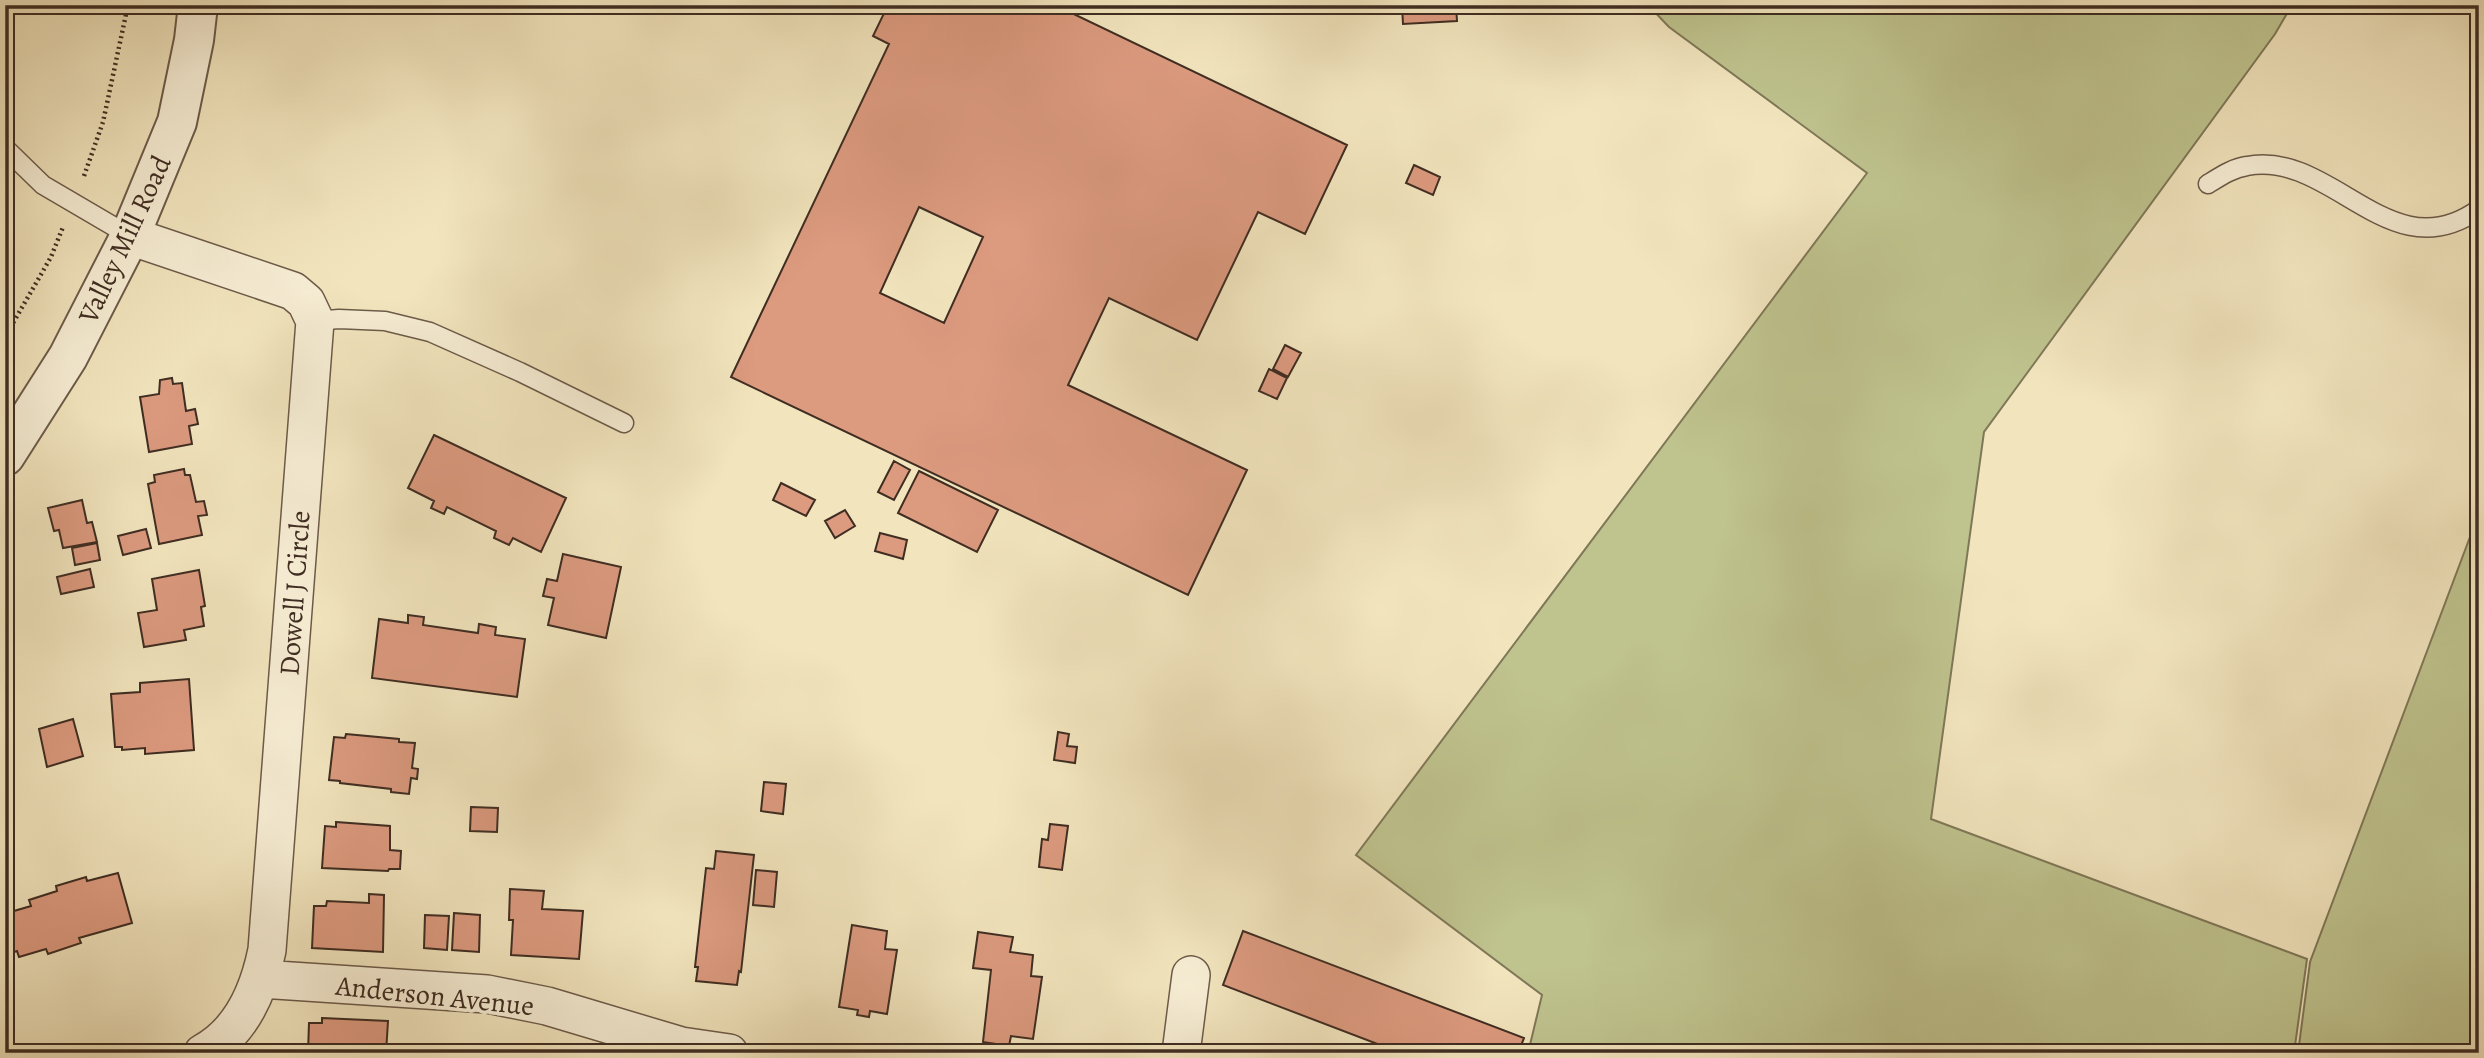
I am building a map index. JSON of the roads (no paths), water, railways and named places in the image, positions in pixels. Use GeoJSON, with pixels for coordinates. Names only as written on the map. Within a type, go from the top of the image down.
{"type":"FeatureCollection","features":[{"type":"Feature","properties":{"kind":"street","name":"Valley Mill Road"},"geometry":{"type":"LineString","coordinates":[[5,456],[68,357],[130,236],[177,122],[194,40],[198,5]]}},
{"type":"Feature","properties":{"kind":"street"},"geometry":{"type":"LineString","coordinates":[[130,236],[293,291],[306,302],[315,321]]}},
{"type":"Feature","properties":{"kind":"street","name":"Dowell J Circle"},"geometry":{"type":"LineString","coordinates":[[203,1053],[235,1026],[254,997],[267,950],[315,321]]}},
{"type":"Feature","properties":{"kind":"street"},"geometry":{"type":"LineString","coordinates":[[1181,1053],[1191,975]]}},
{"type":"Feature","properties":{"kind":"street","name":"Anderson Avenue"},"geometry":{"type":"LineString","coordinates":[[261,979],[487,994],[547,1006],[681,1046],[729,1053]]}},
{"type":"Feature","properties":{"kind":"lane"},"geometry":{"type":"LineString","coordinates":[[7,154],[43,185],[130,236]]}},
{"type":"Feature","properties":{"kind":"lane"},"geometry":{"type":"LineString","coordinates":[[2208,184],[2227,172],[2248,165],[2281,166],[2308,175],[2388,221],[2416,227],[2443,226],[2479,209]]}},
{"type":"Feature","properties":{"kind":"lane"},"geometry":{"type":"LineString","coordinates":[[315,321],[385,321],[430,332],[624,423]]}}]}
